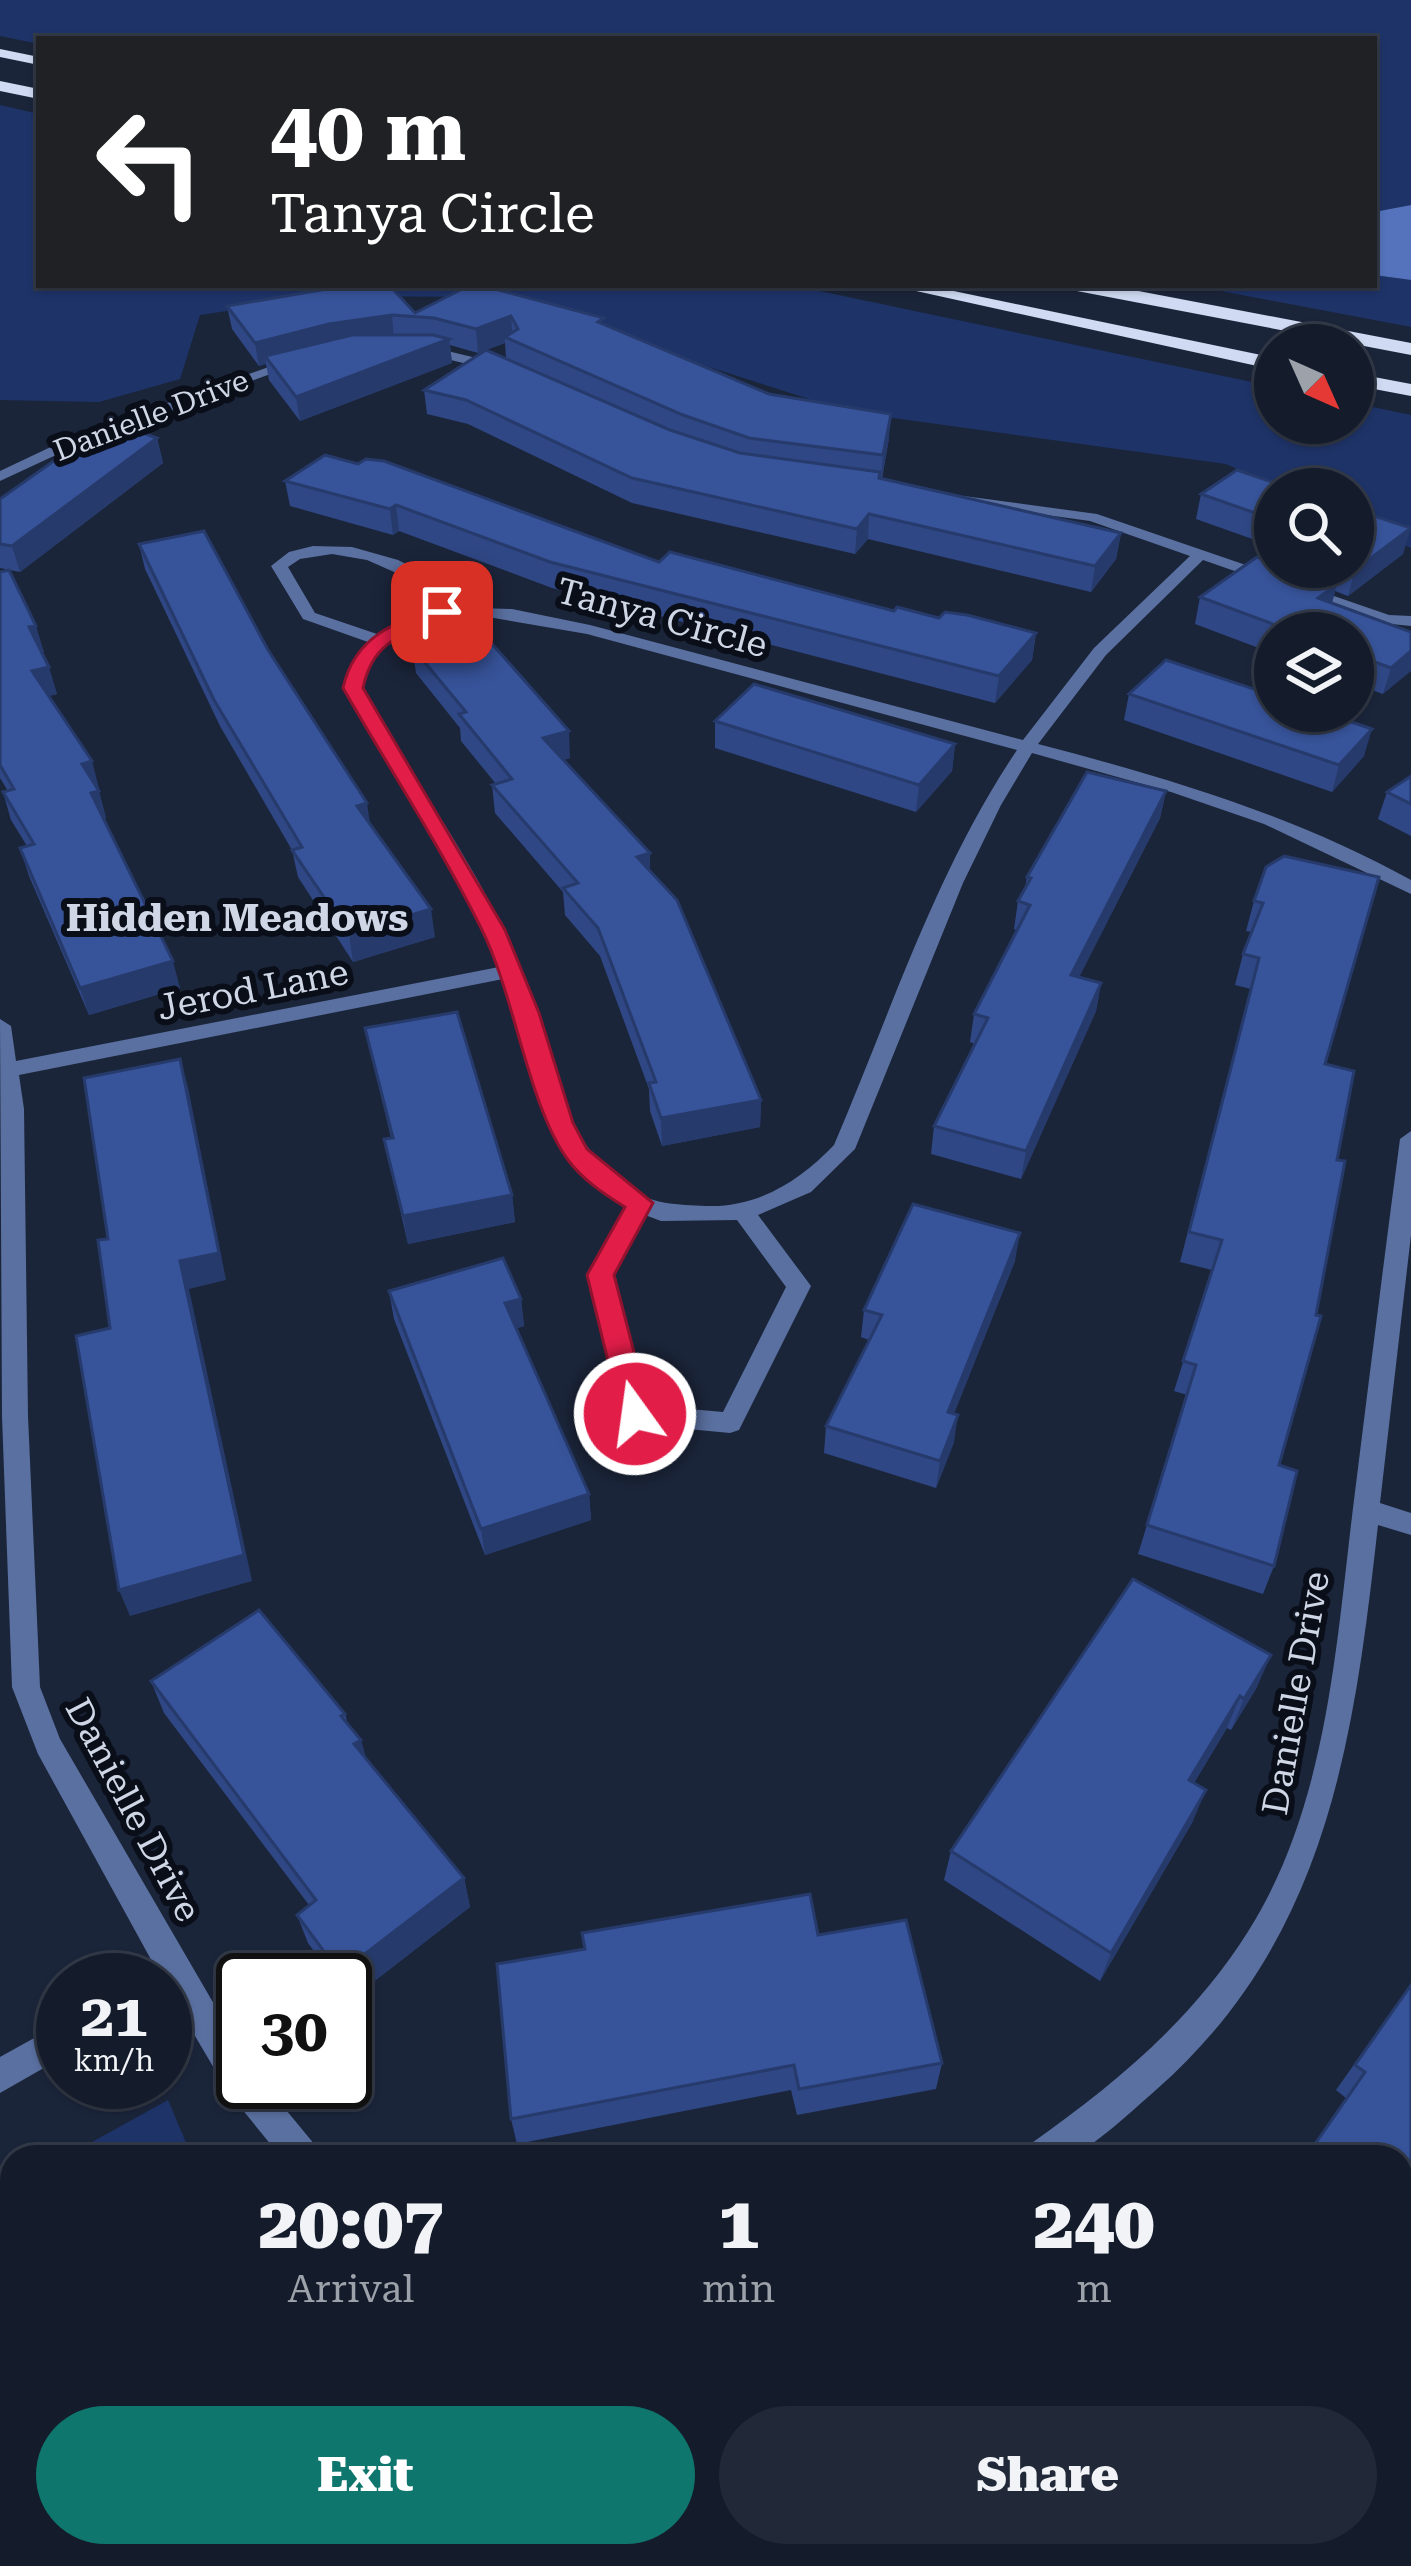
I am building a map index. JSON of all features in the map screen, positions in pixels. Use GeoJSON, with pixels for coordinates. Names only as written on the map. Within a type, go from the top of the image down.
{"type":"FeatureCollection","features":[{"type":"Feature","properties":{"kind":"highway"},"geometry":{"type":"LineString","coordinates":[[5,53],[36,60]]}},
{"type":"Feature","properties":{"kind":"highway"},"geometry":{"type":"LineString","coordinates":[[0,90],[36,97]]}},
{"type":"Feature","properties":{"kind":"highway"},"geometry":{"type":"LineString","coordinates":[[912,288],[1254,360]]}},
{"type":"Feature","properties":{"kind":"highway"},"geometry":{"type":"LineString","coordinates":[[1092,288],[1411,350]]}},
{"type":"Feature","properties":{"kind":"highway"},"geometry":{"type":"LineString","coordinates":[[1374,383],[1411,390]]}},
{"type":"Feature","properties":{"kind":"street"},"geometry":{"type":"LineString","coordinates":[[402,348],[464,356],[513,374]]}},
{"type":"Feature","properties":{"kind":"street","name":"Danielle Drive"},"geometry":{"type":"LineString","coordinates":[[0,477],[79,440],[314,357]]}},
{"type":"Feature","properties":{"kind":"street"},"geometry":{"type":"LineString","coordinates":[[927,496],[1065,511],[1387,620],[1411,621]]}},
{"type":"Feature","properties":{"kind":"street"},"geometry":{"type":"LineString","coordinates":[[442,612],[426,580],[343,550],[312,549],[279,566],[309,616],[377,640],[358,664],[353,688],[494,930],[527,1013],[560,1123],[578,1155],[606,1183],[640,1203],[667,1213],[705,1216],[743,1212],[807,1185],[844,1149],[972,843],[1030,748],[1120,625],[1201,554]]}},
{"type":"Feature","properties":{"kind":"street","name":"Tanya Circle"},"geometry":{"type":"LineString","coordinates":[[377,640],[442,612],[534,619],[1030,748]]}},
{"type":"Feature","properties":{"kind":"street"},"geometry":{"type":"LineString","coordinates":[[1030,748],[1224,799],[1290,825],[1411,888]]}},
{"type":"Feature","properties":{"kind":"street","name":"Jerod Lane"},"geometry":{"type":"LineString","coordinates":[[9,1070],[509,971]]}},
{"type":"Feature","properties":{"kind":"street","name":"Danielle Drive"},"geometry":{"type":"LineString","coordinates":[[0,1026],[9,1070],[14,1416],[26,1687],[48,1745],[156,1953]]}},
{"type":"Feature","properties":{"kind":"street","name":"Danielle Drive"},"geometry":{"type":"LineString","coordinates":[[1058,2145],[1138,2088],[1226,1993],[1285,1898],[1326,1791],[1411,1139]]}},
{"type":"Feature","properties":{"kind":"street"},"geometry":{"type":"LineString","coordinates":[[640,1203],[600,1275],[635,1414],[730,1423],[800,1286],[743,1212]]}},
{"type":"Feature","properties":{"kind":"street"},"geometry":{"type":"LineString","coordinates":[[1366,1510],[1411,1524]]}},
{"type":"Feature","properties":{"kind":"street","name":"Danielle Drive"},"geometry":{"type":"LineString","coordinates":[[192,2011],[293,2145]]}},
{"type":"Feature","properties":{"kind":"street"},"geometry":{"type":"LineString","coordinates":[[0,2076],[36,2054]]}},
{"type":"Feature","properties":{"kind":"shaded area"},"geometry":{"type":"Polygon","coordinates":[[[0,0],[1411,0],[1411,205],[1377,211],[1377,36],[36,36],[36,43],[0,36],[0,0]]]}},
{"type":"Feature","properties":{"kind":"shaded area"},"geometry":{"type":"Polygon","coordinates":[[[0,105],[36,113],[36,288],[805,288],[1254,383],[1254,444],[1374,444],[1374,407],[1411,415],[1411,548],[1374,531],[1374,468],[1254,468],[1254,477],[1226,464],[850,412],[489,297],[326,296],[200,315],[180,379],[99,402],[0,400],[0,105]]]}},
{"type":"Feature","properties":{"kind":"shaded area"},"geometry":{"type":"Polygon","coordinates":[[[1411,205],[1411,280],[1377,275],[1377,211],[1411,205]]]}},
{"type":"Feature","properties":{"kind":"shaded area"},"geometry":{"type":"Polygon","coordinates":[[[1377,275],[1411,280],[1411,327],[1205,288],[1377,288],[1377,275]]]}},
{"type":"Feature","properties":{"kind":"shaded area"},"geometry":{"type":"Polygon","coordinates":[[[152,2109],[172,2109],[187,2145],[87,2145],[152,2109]]]}},
{"type":"Feature","properties":{"kind":"building"},"geometry":{"type":"Polygon","coordinates":[[[332,288],[392,288],[415,313],[464,288],[491,288],[604,318],[598,322],[769,394],[891,414],[883,455],[749,438],[683,415],[505,337],[518,329],[511,316],[476,329],[434,318],[392,315],[329,324],[255,343],[227,306],[332,288]]]}},
{"type":"Feature","properties":{"kind":"building"},"geometry":{"type":"Polygon","coordinates":[[[352,335],[449,339],[296,397],[265,356],[352,335]]]}},
{"type":"Feature","properties":{"kind":"building"},"geometry":{"type":"Polygon","coordinates":[[[486,350],[670,430],[740,453],[880,472],[879,478],[1121,533],[1095,566],[869,514],[857,529],[632,478],[466,400],[424,390],[486,350]]]}},
{"type":"Feature","properties":{"kind":"building"},"geometry":{"type":"Polygon","coordinates":[[[110,421],[157,438],[12,546],[0,544],[0,499],[110,421]]]}},
{"type":"Feature","properties":{"kind":"building"},"geometry":{"type":"Polygon","coordinates":[[[325,455],[358,464],[366,459],[384,461],[659,562],[670,552],[894,611],[897,607],[939,618],[945,612],[967,615],[1036,633],[999,676],[550,562],[396,505],[390,509],[285,481],[325,455]]]}},
{"type":"Feature","properties":{"kind":"building"},"geometry":{"type":"Polygon","coordinates":[[[1237,470],[1254,476],[1254,513],[1201,494],[1237,470]]]}},
{"type":"Feature","properties":{"kind":"building"},"geometry":{"type":"Polygon","coordinates":[[[1374,516],[1411,528],[1374,556],[1374,516]]]}},
{"type":"Feature","properties":{"kind":"building"},"geometry":{"type":"Polygon","coordinates":[[[204,531],[268,650],[367,803],[357,806],[431,909],[349,934],[292,850],[302,847],[214,700],[139,544],[204,531]]]}},
{"type":"Feature","properties":{"kind":"building"},"geometry":{"type":"Polygon","coordinates":[[[1254,559],[1254,588],[1332,588],[1318,598],[1356,612],[1254,612],[1254,617],[1200,597],[1254,559]]]}},
{"type":"Feature","properties":{"kind":"building"},"geometry":{"type":"Polygon","coordinates":[[[9,570],[36,626],[29,627],[49,667],[32,671],[92,761],[82,764],[99,791],[91,793],[173,961],[80,988],[20,848],[34,844],[3,792],[14,789],[0,765],[0,572],[9,570]]]}},
{"type":"Feature","properties":{"kind":"building"},"geometry":{"type":"Polygon","coordinates":[[[1374,618],[1411,632],[1411,651],[1391,668],[1374,662],[1374,618]]]}},
{"type":"Feature","properties":{"kind":"building"},"geometry":{"type":"Polygon","coordinates":[[[479,629],[569,731],[543,738],[650,853],[637,857],[677,900],[761,1100],[661,1118],[649,1083],[656,1082],[598,928],[563,888],[578,883],[492,785],[512,779],[459,714],[466,712],[412,647],[479,629]]]}},
{"type":"Feature","properties":{"kind":"building"},"geometry":{"type":"Polygon","coordinates":[[[1166,660],[1254,689],[1254,732],[1369,732],[1339,765],[1129,694],[1166,660]]]}},
{"type":"Feature","properties":{"kind":"building"},"geometry":{"type":"Polygon","coordinates":[[[754,684],[955,744],[919,785],[715,721],[754,684]]]}},
{"type":"Feature","properties":{"kind":"building"},"geometry":{"type":"Polygon","coordinates":[[[1087,772],[1166,791],[1071,975],[1101,983],[1026,1151],[934,1126],[988,1018],[974,1014],[1030,905],[1018,901],[1031,878],[1027,877],[1087,772]]]}},
{"type":"Feature","properties":{"kind":"building"},"geometry":{"type":"Polygon","coordinates":[[[1411,776],[1411,804],[1387,792],[1411,776]]]}},
{"type":"Feature","properties":{"kind":"building"},"geometry":{"type":"Polygon","coordinates":[[[1284,856],[1379,877],[1325,1064],[1354,1071],[1337,1160],[1345,1161],[1316,1315],[1321,1316],[1279,1465],[1297,1471],[1274,1566],[1147,1525],[1196,1365],[1183,1361],[1222,1240],[1189,1232],[1259,958],[1243,954],[1263,903],[1254,901],[1266,867],[1284,856]]]}},
{"type":"Feature","properties":{"kind":"building"},"geometry":{"type":"Polygon","coordinates":[[[457,1012],[512,1195],[403,1216],[384,1139],[393,1138],[365,1028],[457,1012]]]}},
{"type":"Feature","properties":{"kind":"building"},"geometry":{"type":"Polygon","coordinates":[[[180,1059],[219,1253],[180,1261],[244,1555],[119,1590],[76,1336],[110,1328],[98,1240],[108,1239],[84,1078],[180,1059]]]}},
{"type":"Feature","properties":{"kind":"building"},"geometry":{"type":"Polygon","coordinates":[[[913,1204],[1020,1233],[948,1412],[958,1415],[940,1461],[826,1426],[882,1315],[864,1310],[913,1204]]]}},
{"type":"Feature","properties":{"kind":"building"},"geometry":{"type":"Polygon","coordinates":[[[503,1258],[521,1299],[505,1303],[589,1494],[481,1529],[389,1291],[503,1258]]]}},
{"type":"Feature","properties":{"kind":"building"},"geometry":{"type":"Polygon","coordinates":[[[1133,1579],[1271,1655],[1189,1780],[1206,1790],[1111,1953],[951,1851],[1133,1579]]]}},
{"type":"Feature","properties":{"kind":"building"},"geometry":{"type":"Polygon","coordinates":[[[259,1610],[345,1714],[341,1716],[361,1740],[354,1744],[464,1878],[366,1953],[325,1953],[297,1915],[316,1900],[151,1681],[259,1610]]]}},
{"type":"Feature","properties":{"kind":"building"},"geometry":{"type":"Polygon","coordinates":[[[810,1894],[818,1935],[906,1920],[942,2063],[799,2089],[794,2065],[511,2119],[497,1964],[585,1949],[582,1933],[810,1894]]]}},
{"type":"Feature","properties":{"kind":"building"},"geometry":{"type":"Polygon","coordinates":[[[1411,1985],[1411,2145],[1314,2145],[1365,2072],[1355,2065],[1411,1985]]]}},
{"type":"Feature","properties":{"kind":"district","name":"Hidden Meadows"},"geometry":{"type":"Point","coordinates":[237,918]}},
{"type":"Feature","properties":{"kind":"route"},"geometry":{"type":"LineString","coordinates":[[442,612],[377,640],[358,664],[353,688],[494,930],[527,1013],[560,1123],[578,1155],[606,1183],[640,1203],[600,1275],[635,1414]]}}]}
